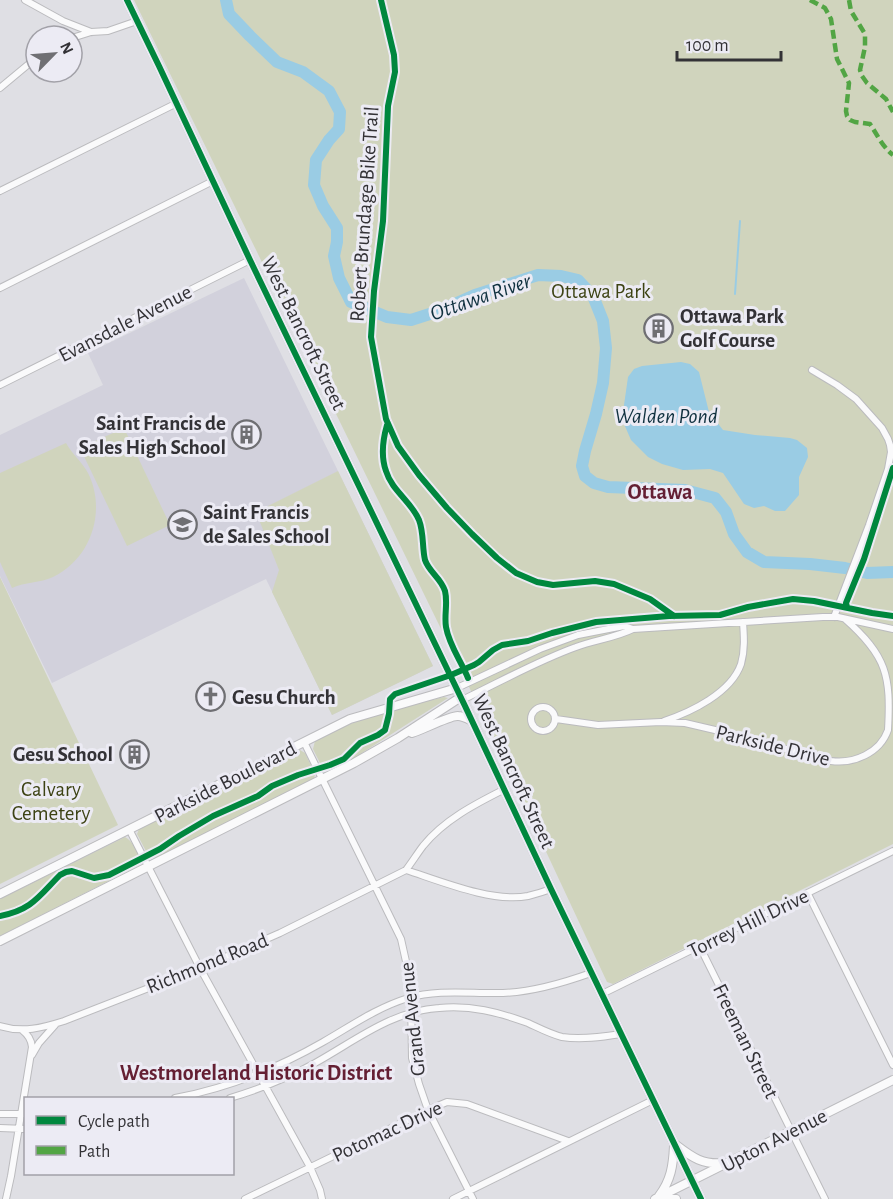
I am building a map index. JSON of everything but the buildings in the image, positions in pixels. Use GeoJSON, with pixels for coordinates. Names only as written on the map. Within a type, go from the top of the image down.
{"type":"FeatureCollection","features":[{"type":"Feature","properties":{"kind":"street"},"geometry":{"type":"LineString","coordinates":[[25,0],[63,21],[91,32]]}},
{"type":"Feature","properties":{"kind":"street","name":"West Bancroft Street"},"geometry":{"type":"LineString","coordinates":[[127,0],[462,698],[551,890],[701,1199]]}},
{"type":"Feature","properties":{"kind":"street"},"geometry":{"type":"LineString","coordinates":[[84,34],[108,31],[137,21]]}},
{"type":"Feature","properties":{"kind":"street"},"geometry":{"type":"LineString","coordinates":[[0,87],[24,68]]}},
{"type":"Feature","properties":{"kind":"street"},"geometry":{"type":"LineString","coordinates":[[0,191],[177,103]]}},
{"type":"Feature","properties":{"kind":"street"},"geometry":{"type":"LineString","coordinates":[[0,288],[213,181]]}},
{"type":"Feature","properties":{"kind":"street","name":"Evansdale Avenue"},"geometry":{"type":"LineString","coordinates":[[0,385],[250,260]]}},
{"type":"Feature","properties":{"kind":"street"},"geometry":{"type":"LineString","coordinates":[[812,370],[856,399],[875,419],[888,439],[891,452],[888,469],[834,617]]}},
{"type":"Feature","properties":{"kind":"street"},"geometry":{"type":"LineString","coordinates":[[462,698],[561,653],[633,629],[834,617],[893,629]]}},
{"type":"Feature","properties":{"kind":"street","name":"Parkside Drive"},"geometry":{"type":"LineString","coordinates":[[556,719],[598,725],[685,723],[838,762],[854,759],[873,750],[882,742],[888,730],[889,697],[886,673],[881,661],[858,630],[845,618]]}},
{"type":"Feature","properties":{"kind":"street"},"geometry":{"type":"LineString","coordinates":[[661,722],[679,716],[706,701],[730,682],[743,656],[743,622]]}},
{"type":"Feature","properties":{"kind":"street"},"geometry":{"type":"LineString","coordinates":[[457,688],[540,649],[578,635],[624,626],[633,629]]}},
{"type":"Feature","properties":{"kind":"street","name":"Parkside Boulevard"},"geometry":{"type":"LineString","coordinates":[[0,894],[350,719],[457,688]]}},
{"type":"Feature","properties":{"kind":"street","name":"Parkside Boulevard"},"geometry":{"type":"LineString","coordinates":[[0,941],[354,763],[462,698]]}},
{"type":"Feature","properties":{"kind":"street","name":"Parkside Drive"},"geometry":{"type":"LineString","coordinates":[[544,706],[554,712],[556,719],[550,729],[544,731],[533,726],[531,716],[537,708],[544,706]]}},
{"type":"Feature","properties":{"kind":"street"},"geometry":{"type":"LineString","coordinates":[[398,738],[452,716],[461,716],[472,721]]}},
{"type":"Feature","properties":{"kind":"street","name":"Grand Avenue"},"geometry":{"type":"LineString","coordinates":[[304,742],[401,939],[411,997],[412,1058],[418,1083],[428,1110],[473,1199]]}},
{"type":"Feature","properties":{"kind":"street","name":"Richmond Road"},"geometry":{"type":"LineString","coordinates":[[0,1026],[22,1030],[42,1028],[200,968],[280,933],[406,870],[423,845],[443,827],[476,804],[505,789]]}},
{"type":"Feature","properties":{"kind":"street"},"geometry":{"type":"LineString","coordinates":[[129,830],[200,968],[310,1167],[322,1199]]}},
{"type":"Feature","properties":{"kind":"street","name":"Torrey Hill Drive"},"geometry":{"type":"LineString","coordinates":[[602,994],[893,851]]}},
{"type":"Feature","properties":{"kind":"street"},"geometry":{"type":"LineString","coordinates":[[406,870],[494,895],[526,897],[551,890]]}},
{"type":"Feature","properties":{"kind":"street"},"geometry":{"type":"LineString","coordinates":[[808,894],[893,1065]]}},
{"type":"Feature","properties":{"kind":"street","name":"Freeman Street"},"geometry":{"type":"LineString","coordinates":[[700,947],[825,1199]]}},
{"type":"Feature","properties":{"kind":"street"},"geometry":{"type":"LineString","coordinates":[[180,1097],[210,1091],[259,1074],[324,1042],[371,1013],[411,997],[450,992],[516,992],[553,985],[591,973]]}},
{"type":"Feature","properties":{"kind":"street"},"geometry":{"type":"LineString","coordinates":[[233,1097],[298,1072],[381,1024],[411,1013],[435,1008],[464,1007],[496,1012],[561,1037],[580,1038],[621,1034]]}},
{"type":"Feature","properties":{"kind":"street"},"geometry":{"type":"LineString","coordinates":[[30,1058],[56,1023]]}},
{"type":"Feature","properties":{"kind":"street"},"geometry":{"type":"LineString","coordinates":[[22,1030],[31,1040],[32,1047],[25,1097]]}},
{"type":"Feature","properties":{"kind":"street","name":"Upton Avenue"},"geometry":{"type":"LineString","coordinates":[[656,1199],[893,1080]]}},
{"type":"Feature","properties":{"kind":"street"},"geometry":{"type":"LineString","coordinates":[[453,1199],[652,1100]]}},
{"type":"Feature","properties":{"kind":"street","name":"Potomac Drive"},"geometry":{"type":"LineString","coordinates":[[245,1199],[447,1102],[467,1104],[568,1141]]}},
{"type":"Feature","properties":{"kind":"street"},"geometry":{"type":"LineString","coordinates":[[0,1114],[23,1114],[22,1129],[6,1199]]}},
{"type":"Feature","properties":{"kind":"street"},"geometry":{"type":"LineString","coordinates":[[0,1128],[22,1129]]}},
{"type":"Feature","properties":{"kind":"street"},"geometry":{"type":"LineString","coordinates":[[674,1143],[701,1161],[714,1164],[728,1162]]}},
{"type":"Feature","properties":{"kind":"street"},"geometry":{"type":"LineString","coordinates":[[656,1199],[671,1175],[674,1143]]}},
{"type":"Feature","properties":{"kind":"street"},"geometry":{"type":"LineString","coordinates":[[656,1199],[676,1199]]}},
{"type":"Feature","properties":{"kind":"shaded area","name":"Saint Francis de Sales School"},"geometry":{"type":"Polygon","coordinates":[[[244,278],[433,666],[332,715],[266,579],[52,683],[0,576],[0,435],[103,385],[88,353],[244,278]]]}},
{"type":"Feature","properties":{"kind":"green space","name":"Ottawa Park"},"geometry":{"type":"Polygon","coordinates":[[[134,0],[893,0],[893,844],[613,984],[607,982],[463,674],[134,0]]]}},
{"type":"Feature","properties":{"kind":"green space"},"geometry":{"type":"Polygon","coordinates":[[[124,428],[170,525],[127,546],[80,448],[124,428]]]}},
{"type":"Feature","properties":{"kind":"green space"},"geometry":{"type":"Polygon","coordinates":[[[66,443],[86,469],[94,488],[96,503],[92,532],[86,546],[66,569],[48,579],[12,588],[0,562],[0,473],[66,443]]]}},
{"type":"Feature","properties":{"kind":"green space"},"geometry":{"type":"Polygon","coordinates":[[[338,471],[433,666],[332,715],[272,592],[279,570],[256,512],[338,471]]]}},
{"type":"Feature","properties":{"kind":"green space","name":"Calvary Cemetery"},"geometry":{"type":"Polygon","coordinates":[[[0,577],[118,825],[0,884],[0,577]]]}},
{"type":"Feature","properties":{"kind":"green space"},"geometry":{"type":"Polygon","coordinates":[[[444,697],[448,698],[330,771],[323,769],[313,749],[315,741],[346,726],[378,714],[444,697]]]}},
{"type":"Feature","properties":{"kind":"green space"},"geometry":{"type":"Polygon","coordinates":[[[300,750],[305,753],[315,774],[314,779],[157,858],[149,857],[137,834],[139,829],[300,750]]]}},
{"type":"Feature","properties":{"kind":"green space"},"geometry":{"type":"Polygon","coordinates":[[[125,837],[136,850],[140,858],[140,865],[0,936],[0,899],[125,837]]]}},
{"type":"Feature","properties":{"kind":"water","name":"Walden Pond"},"geometry":{"type":"Polygon","coordinates":[[[681,362],[690,364],[699,372],[709,412],[723,430],[790,438],[797,440],[807,448],[808,457],[799,477],[799,495],[785,511],[775,511],[764,506],[754,508],[744,504],[723,473],[710,469],[683,470],[662,464],[648,457],[631,440],[624,424],[623,412],[628,377],[634,369],[642,366],[681,362]]]}},
{"type":"Feature","properties":{"kind":"waterway","name":"Ottawa River"},"geometry":{"type":"LineString","coordinates":[[226,0],[229,14],[250,36],[277,62],[303,72],[329,91],[340,112],[339,129],[316,160],[314,185],[323,206],[337,228],[334,256],[339,278],[351,302],[387,317],[411,320],[439,311],[475,295],[538,275],[561,276],[578,280],[593,296],[603,321],[606,348],[603,383],[582,466],[585,476],[594,483],[608,487],[685,490],[715,498],[726,512],[734,534],[747,552],[764,562],[810,564],[867,573],[893,572]]}},
{"type":"Feature","properties":{"kind":"waterway"},"geometry":{"type":"LineString","coordinates":[[735,294],[740,221]]}},
{"type":"Feature","properties":{"kind":"marked path"},"geometry":{"type":"LineString","coordinates":[[810,0],[825,8],[831,19],[837,59],[849,83],[847,116],[855,122],[870,124],[893,155]]}},
{"type":"Feature","properties":{"kind":"marked path"},"geometry":{"type":"LineString","coordinates":[[849,0],[851,11],[865,34],[860,70],[862,76],[886,99],[893,112]]}},
{"type":"Feature","properties":{"kind":"cycle path"},"geometry":{"type":"LineString","coordinates":[[127,0],[701,1199]]}},
{"type":"Feature","properties":{"kind":"cycle path","name":"Robert Brundage Bike Trail"},"geometry":{"type":"LineString","coordinates":[[381,0],[394,55],[395,72],[388,106],[383,221],[371,337],[386,419],[398,446],[447,508],[497,558],[516,573],[537,582],[553,585],[595,581],[614,584],[650,599],[674,616]]}},
{"type":"Feature","properties":{"kind":"cycle path"},"geometry":{"type":"LineString","coordinates":[[387,425],[383,448],[386,471],[419,520],[425,560],[445,591],[448,634],[468,678]]}},
{"type":"Feature","properties":{"kind":"cycle path"},"geometry":{"type":"LineString","coordinates":[[847,607],[846,603],[864,559],[893,468]]}},
{"type":"Feature","properties":{"kind":"cycle path"},"geometry":{"type":"LineString","coordinates":[[0,916],[28,906],[66,872],[72,871],[94,878],[109,875],[160,849],[213,816],[258,796],[272,786],[344,759],[360,743],[385,730],[390,699],[395,694],[474,665],[502,645],[528,641],[596,622],[669,616],[720,615],[748,607],[793,599],[893,616]]}},
{"type":"Feature","properties":{"kind":"place","name":"Ottawa Park Golf Course"},"geometry":{"type":"Point","coordinates":[659,328]}},
{"type":"Feature","properties":{"kind":"place","name":"Saint Francis de Sales High School"},"geometry":{"type":"Point","coordinates":[247,435]}},
{"type":"Feature","properties":{"kind":"place","name":"Saint Francis de Sales School"},"geometry":{"type":"Point","coordinates":[182,524]}},
{"type":"Feature","properties":{"kind":"place","name":"Gesu Church"},"geometry":{"type":"Point","coordinates":[211,697]}},
{"type":"Feature","properties":{"kind":"place","name":"Gesu School"},"geometry":{"type":"Point","coordinates":[134,754]}},
{"type":"Feature","properties":{"kind":"district","name":"Ottawa"},"geometry":{"type":"Point","coordinates":[660,491]}},
{"type":"Feature","properties":{"kind":"district","name":"Westmoreland Historic District"},"geometry":{"type":"Point","coordinates":[256,1072]}}]}
